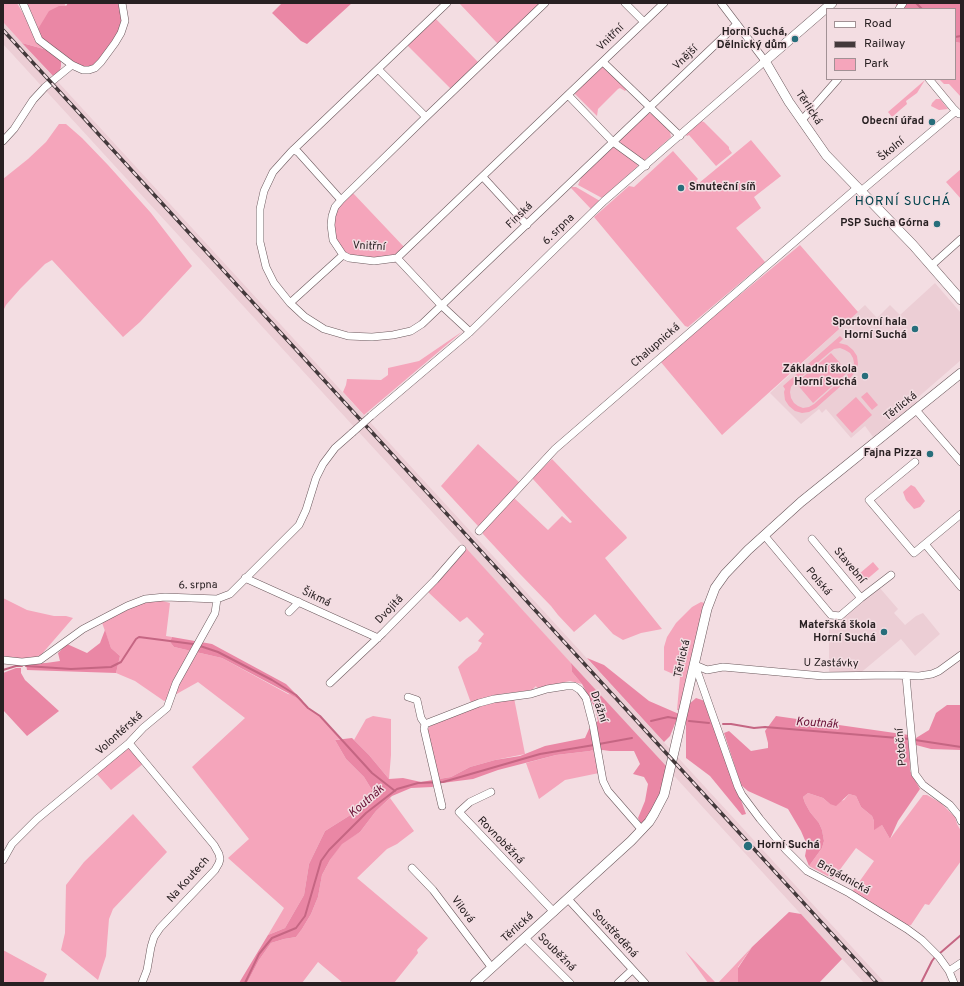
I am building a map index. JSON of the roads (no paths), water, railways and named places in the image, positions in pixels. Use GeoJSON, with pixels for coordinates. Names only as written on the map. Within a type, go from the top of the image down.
{"type":"FeatureCollection","features":[{"type":"Feature","properties":{"kind":"main road"},"geometry":{"type":"LineString","coordinates":[[764,61],[826,8]]}},
{"type":"Feature","properties":{"kind":"main road","name":"Těrlická"},"geometry":{"type":"LineString","coordinates":[[764,61],[789,102],[826,155],[932,265],[961,300]]}},
{"type":"Feature","properties":{"kind":"main road","name":"Těrlická"},"geometry":{"type":"LineString","coordinates":[[475,983],[642,830],[654,814],[664,795],[705,619],[715,588],[733,565],[801,502],[961,373]]}},
{"type":"Feature","properties":{"kind":"street"},"geometry":{"type":"LineString","coordinates":[[23,3],[39,40],[72,66],[83,70],[95,68],[101,62],[121,33],[125,21],[122,3]]}},
{"type":"Feature","properties":{"kind":"street","name":"Finská"},"geometry":{"type":"LineString","coordinates":[[447,3],[293,150],[273,172],[264,192],[260,209],[260,242],[266,267],[274,283],[290,303],[305,318],[324,329],[348,336],[372,337],[393,335],[411,330],[422,324],[613,142]]}},
{"type":"Feature","properties":{"kind":"street","name":"Vnitřní"},"geometry":{"type":"LineString","coordinates":[[545,3],[335,207],[332,216],[333,240],[342,255],[350,258],[374,261],[398,258],[664,3]]}},
{"type":"Feature","properties":{"kind":"street"},"geometry":{"type":"LineString","coordinates":[[625,3],[644,22]]}},
{"type":"Feature","properties":{"kind":"street"},"geometry":{"type":"LineString","coordinates":[[721,3],[764,61]]}},
{"type":"Feature","properties":{"kind":"street","name":"Vnější"},"geometry":{"type":"LineString","coordinates":[[613,142],[737,24]]}},
{"type":"Feature","properties":{"kind":"street","name":"6. srpna"},"geometry":{"type":"LineString","coordinates":[[3,660],[22,662],[40,660],[83,629],[126,606],[145,599],[164,597],[217,599],[230,594],[299,525],[316,478],[323,464],[335,448],[470,332],[604,201],[646,166],[764,61]]}},
{"type":"Feature","properties":{"kind":"street"},"geometry":{"type":"LineString","coordinates":[[603,62],[649,108],[680,136]]}},
{"type":"Feature","properties":{"kind":"street"},"geometry":{"type":"LineString","coordinates":[[3,141],[14,129],[33,100],[45,87],[72,66]]}},
{"type":"Feature","properties":{"kind":"street"},"geometry":{"type":"LineString","coordinates":[[378,69],[426,117]]}},
{"type":"Feature","properties":{"kind":"street"},"geometry":{"type":"LineString","coordinates":[[802,120],[837,80]]}},
{"type":"Feature","properties":{"kind":"street"},"geometry":{"type":"LineString","coordinates":[[931,80],[959,114]]}},
{"type":"Feature","properties":{"kind":"street"},"geometry":{"type":"LineString","coordinates":[[568,95],[613,142],[646,166]]}},
{"type":"Feature","properties":{"kind":"street","name":"Školní"},"geometry":{"type":"LineString","coordinates":[[860,189],[959,114]]}},
{"type":"Feature","properties":{"kind":"street"},"geometry":{"type":"LineString","coordinates":[[293,150],[298,152],[341,200]]}},
{"type":"Feature","properties":{"kind":"street"},"geometry":{"type":"LineString","coordinates":[[483,177],[527,224]]}},
{"type":"Feature","properties":{"kind":"street","name":"Chalupnická"},"geometry":{"type":"LineString","coordinates":[[479,531],[555,449],[860,189]]}},
{"type":"Feature","properties":{"kind":"street"},"geometry":{"type":"LineString","coordinates":[[932,265],[961,238]]}},
{"type":"Feature","properties":{"kind":"street"},"geometry":{"type":"LineString","coordinates":[[290,303],[342,255]]}},
{"type":"Feature","properties":{"kind":"street"},"geometry":{"type":"LineString","coordinates":[[398,258],[442,306],[470,332]]}},
{"type":"Feature","properties":{"kind":"street"},"geometry":{"type":"LineString","coordinates":[[916,410],[961,462]]}},
{"type":"Feature","properties":{"kind":"street"},"geometry":{"type":"LineString","coordinates":[[915,462],[869,500],[914,553],[961,514]]}},
{"type":"Feature","properties":{"kind":"street","name":"Polská"},"geometry":{"type":"LineString","coordinates":[[764,536],[831,615],[840,616],[861,598]]}},
{"type":"Feature","properties":{"kind":"street","name":"Stavební"},"geometry":{"type":"LineString","coordinates":[[812,539],[861,598],[891,575]]}},
{"type":"Feature","properties":{"kind":"street"},"geometry":{"type":"LineString","coordinates":[[925,544],[961,587]]}},
{"type":"Feature","properties":{"kind":"street","name":"Dvojitá"},"geometry":{"type":"LineString","coordinates":[[330,683],[378,638],[462,549]]}},
{"type":"Feature","properties":{"kind":"street","name":"Šikmá"},"geometry":{"type":"LineString","coordinates":[[246,578],[378,638]]}},
{"type":"Feature","properties":{"kind":"street","name":"Volontérská"},"geometry":{"type":"LineString","coordinates":[[3,860],[12,844],[37,819],[129,743],[143,728],[167,708],[176,683],[216,613],[217,599]]}},
{"type":"Feature","properties":{"kind":"street"},"geometry":{"type":"LineString","coordinates":[[289,612],[299,602]]}},
{"type":"Feature","properties":{"kind":"street","name":"U Zastávky"},"geometry":{"type":"LineString","coordinates":[[695,665],[707,670],[723,667],[823,676],[906,676],[932,674],[939,671],[961,655]]}},
{"type":"Feature","properties":{"kind":"street","name":"Brigádnická"},"geometry":{"type":"LineString","coordinates":[[695,665],[738,788],[760,819],[786,850],[807,871],[849,893],[907,929],[931,948],[949,970],[954,983]]}},
{"type":"Feature","properties":{"kind":"street","name":"Potoční"},"geometry":{"type":"LineString","coordinates":[[906,676],[915,774],[923,785],[950,805],[961,821]]}},
{"type":"Feature","properties":{"kind":"street","name":"Drážní"},"geometry":{"type":"LineString","coordinates":[[425,724],[479,703],[494,699],[531,694],[566,686],[574,686],[580,690],[586,698],[593,725],[602,781],[608,791],[642,830]]}},
{"type":"Feature","properties":{"kind":"street"},"geometry":{"type":"LineString","coordinates":[[408,697],[417,700],[421,718],[425,724],[424,729],[442,806]]}},
{"type":"Feature","properties":{"kind":"street","name":"Na Koutech"},"geometry":{"type":"LineString","coordinates":[[129,743],[214,845],[220,859],[215,870],[160,928],[154,937],[148,970],[142,983]]}},
{"type":"Feature","properties":{"kind":"street","name":"Rovnoběžná"},"geometry":{"type":"LineString","coordinates":[[491,792],[470,802],[458,812],[554,912]]}},
{"type":"Feature","properties":{"kind":"street","name":"Vilová"},"geometry":{"type":"LineString","coordinates":[[412,868],[433,890],[492,968]]}},
{"type":"Feature","properties":{"kind":"street","name":"Soustředěná"},"geometry":{"type":"LineString","coordinates":[[568,899],[645,983]]}},
{"type":"Feature","properties":{"kind":"street","name":"Souběžná"},"geometry":{"type":"LineString","coordinates":[[525,938],[570,983]]}},
{"type":"Feature","properties":{"kind":"street"},"geometry":{"type":"LineString","coordinates":[[949,970],[961,962]]}},
{"type":"Feature","properties":{"kind":"street"},"geometry":{"type":"LineString","coordinates":[[618,983],[632,970]]}},
{"type":"Feature","properties":{"kind":"waterway"},"geometry":{"type":"LineString","coordinates":[[916,3],[921,8]]}},
{"type":"Feature","properties":{"kind":"waterway"},"geometry":{"type":"LineString","coordinates":[[956,37],[961,36]]}},
{"type":"Feature","properties":{"kind":"waterway"},"geometry":{"type":"LineString","coordinates":[[26,666],[71,669],[111,667],[121,662],[136,639],[139,637],[193,644]]}},
{"type":"Feature","properties":{"kind":"waterway"},"geometry":{"type":"LineString","coordinates":[[200,646],[218,652],[272,680],[296,695],[308,708],[320,716],[372,773],[395,791]]}},
{"type":"Feature","properties":{"kind":"waterway"},"geometry":{"type":"LineString","coordinates":[[3,670],[16,666],[22,666]]}},
{"type":"Feature","properties":{"kind":"waterway","name":"Koutnák"},"geometry":{"type":"LineString","coordinates":[[651,721],[668,717],[679,719]]}},
{"type":"Feature","properties":{"kind":"waterway","name":"Koutnák"},"geometry":{"type":"LineString","coordinates":[[689,721],[709,723]]}},
{"type":"Feature","properties":{"kind":"waterway","name":"Koutnák"},"geometry":{"type":"LineString","coordinates":[[723,724],[754,728],[765,727],[910,739]]}},
{"type":"Feature","properties":{"kind":"waterway","name":"Koutnák"},"geometry":{"type":"LineString","coordinates":[[599,744],[632,738]]}},
{"type":"Feature","properties":{"kind":"waterway","name":"Koutnák"},"geometry":{"type":"LineString","coordinates":[[915,740],[961,747]]}},
{"type":"Feature","properties":{"kind":"waterway","name":"Koutnák"},"geometry":{"type":"LineString","coordinates":[[245,983],[259,954],[272,938],[296,928],[305,916],[321,861],[329,850],[366,813],[397,789],[418,783],[443,782],[540,754],[594,745]]}},
{"type":"Feature","properties":{"kind":"waterway"},"geometry":{"type":"LineString","coordinates":[[939,954],[961,935]]}},
{"type":"Feature","properties":{"kind":"waterway"},"geometry":{"type":"LineString","coordinates":[[921,983],[935,957]]}},
{"type":"Feature","properties":{"kind":"railway"},"geometry":{"type":"LineString","coordinates":[[3,30],[877,983]]}},
{"type":"Feature","properties":{"kind":"place","name":"Horní Suchá, Dělnický dům"},"geometry":{"type":"Point","coordinates":[795,39]}},
{"type":"Feature","properties":{"kind":"place","name":"Obecní úřad"},"geometry":{"type":"Point","coordinates":[932,122]}},
{"type":"Feature","properties":{"kind":"place","name":"Smuteční síň"},"geometry":{"type":"Point","coordinates":[681,188]}},
{"type":"Feature","properties":{"kind":"place","name":"PSP Sucha Górna"},"geometry":{"type":"Point","coordinates":[937,224]}},
{"type":"Feature","properties":{"kind":"place","name":"Sportovní hala Horní Suchá"},"geometry":{"type":"Point","coordinates":[915,329]}},
{"type":"Feature","properties":{"kind":"place","name":"Základní škola Horní Suchá"},"geometry":{"type":"Point","coordinates":[865,376]}},
{"type":"Feature","properties":{"kind":"place","name":"Fajna Pizza"},"geometry":{"type":"Point","coordinates":[930,454]}},
{"type":"Feature","properties":{"kind":"place","name":"Mateřská škola Horní Suchá"},"geometry":{"type":"Point","coordinates":[884,632]}},
{"type":"Feature","properties":{"kind":"place","name":"Horní Suchá"},"geometry":{"type":"Point","coordinates":[748,846]}},
{"type":"Feature","properties":{"kind":"district","name":"HORNÍ SUCHÁ"},"geometry":{"type":"Point","coordinates":[903,202]}}]}
